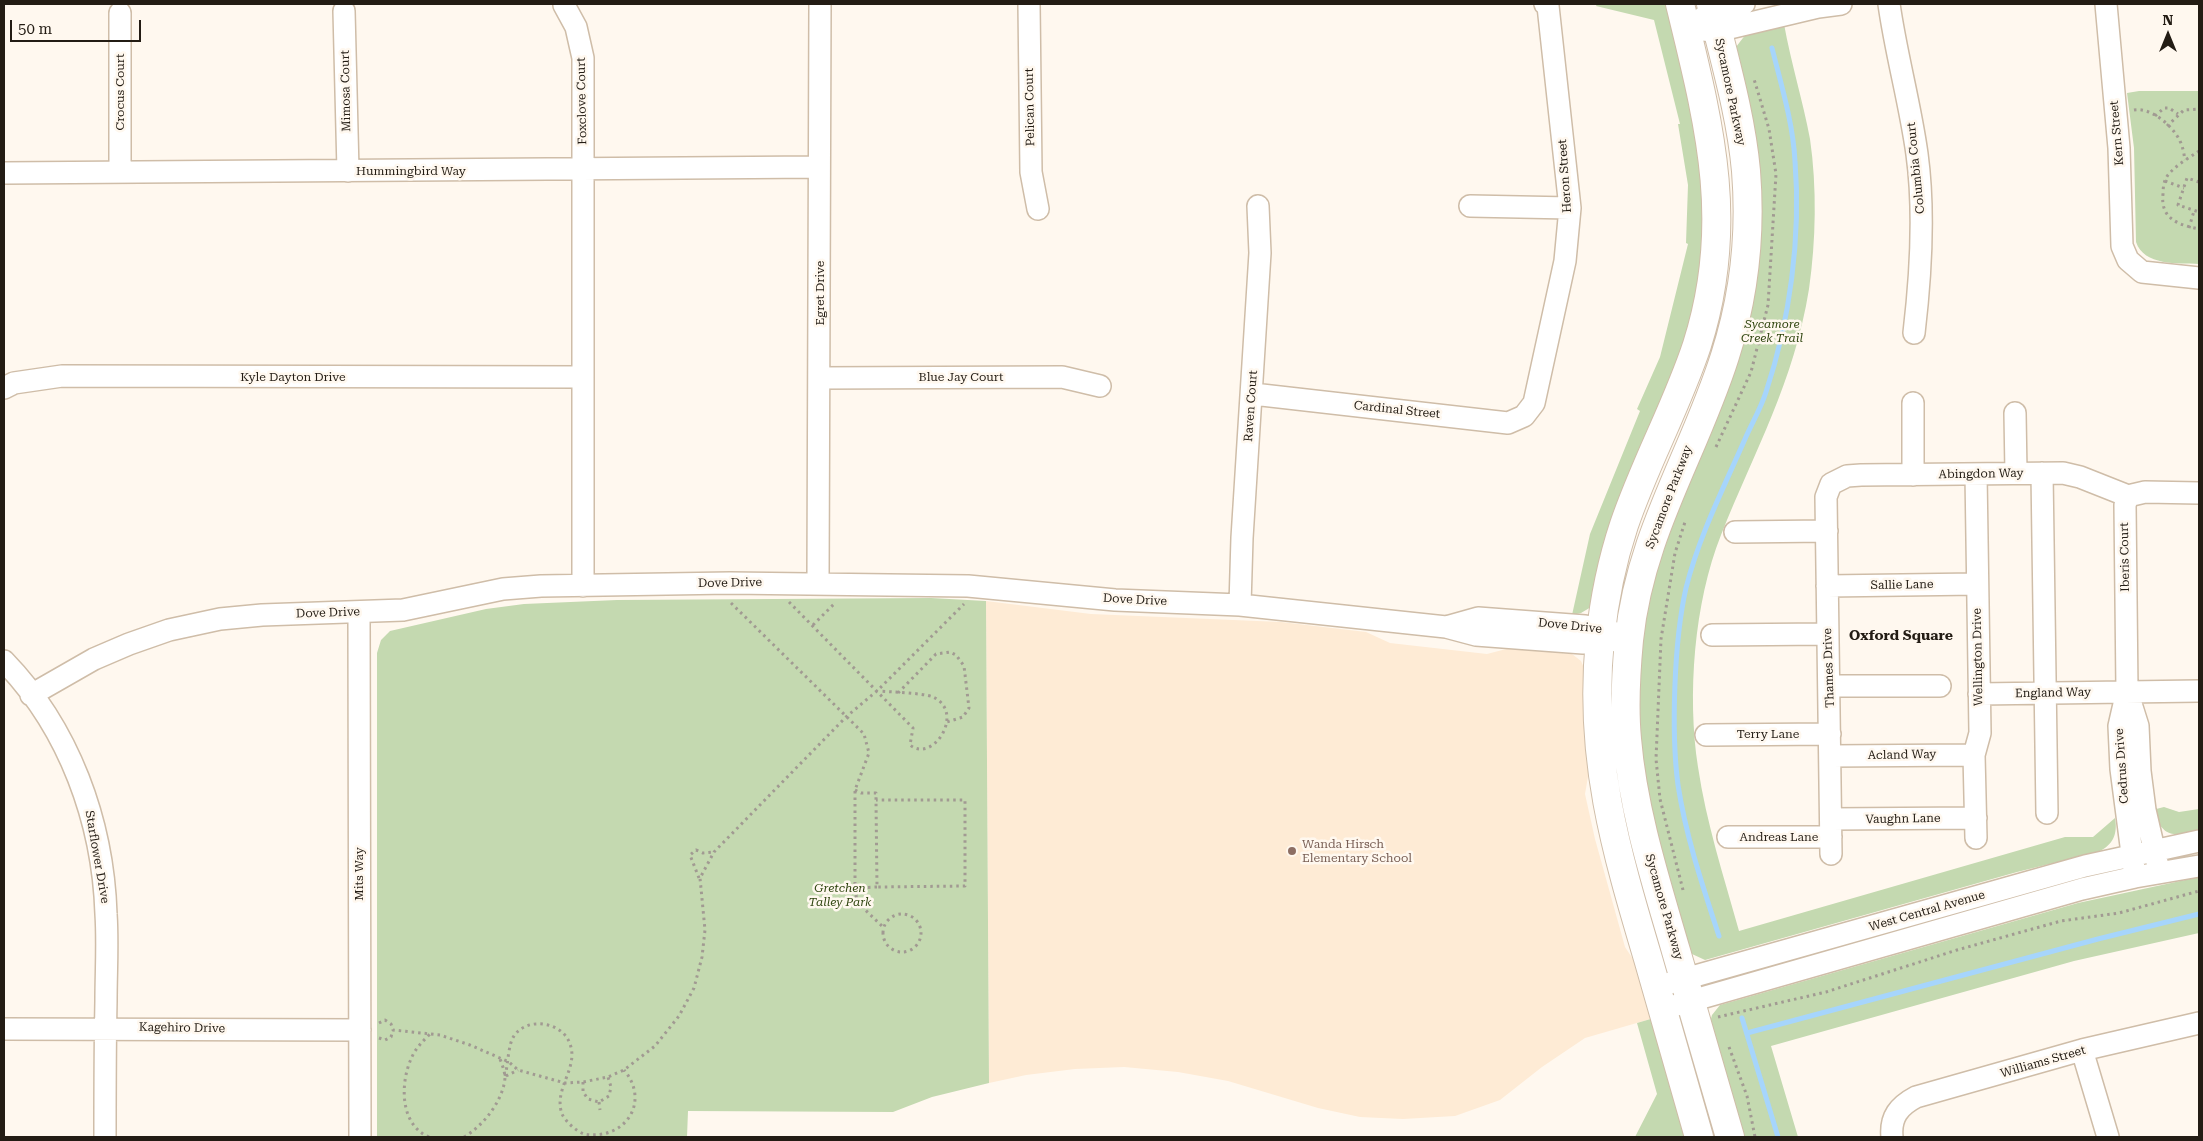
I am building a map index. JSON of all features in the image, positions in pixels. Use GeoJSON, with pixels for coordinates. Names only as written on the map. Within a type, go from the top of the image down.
{"type":"FeatureCollection","features":[{"type":"Feature","properties":{"kind":"main road","name":"Sycamore Parkway"},"geometry":{"type":"LineString","coordinates":[[1714,15],[1742,137],[1747,204],[1744,269],[1737,310],[1724,358],[1652,538],[1643,568],[1629,638],[1627,738],[1644,834],[1694,992],[1730,1137]]}},
{"type":"Feature","properties":{"kind":"main road"},"geometry":{"type":"LineString","coordinates":[[1683,16],[1699,82],[1715,171],[1718,215],[1713,274],[1697,344],[1624,524],[1611,570],[1600,636],[1597,708],[1603,785],[1616,851],[1699,1137]]}},
{"type":"Feature","properties":{"kind":"street","name":"Egret Drive"},"geometry":{"type":"LineString","coordinates":[[820,4],[820,378],[827,583]]}},
{"type":"Feature","properties":{"kind":"street","name":"Pelican Court"},"geometry":{"type":"LineString","coordinates":[[1030,4],[1031,172],[1038,209]]}},
{"type":"Feature","properties":{"kind":"street"},"geometry":{"type":"LineString","coordinates":[[1714,15],[1744,4]]}},
{"type":"Feature","properties":{"kind":"street"},"geometry":{"type":"LineString","coordinates":[[1683,16],[1841,4]]}},
{"type":"Feature","properties":{"kind":"street","name":"Columbia Court"},"geometry":{"type":"LineString","coordinates":[[1889,4],[1896,52],[1908,102],[1917,156],[1921,252],[1920,281],[1914,333]]}},
{"type":"Feature","properties":{"kind":"street","name":"Kern Street"},"geometry":{"type":"LineString","coordinates":[[2106,4],[2122,194],[2120,224],[2122,246],[2128,260],[2142,272],[2199,278]]}},
{"type":"Feature","properties":{"kind":"street","name":"Foxclove Court"},"geometry":{"type":"LineString","coordinates":[[564,5],[576,27],[583,58],[583,586]]}},
{"type":"Feature","properties":{"kind":"street","name":"Heron Street"},"geometry":{"type":"LineString","coordinates":[[1534,404],[1565,261],[1570,208],[1547,5]]}},
{"type":"Feature","properties":{"kind":"street","name":"Mimosa Court"},"geometry":{"type":"LineString","coordinates":[[344,11],[348,172]]}},
{"type":"Feature","properties":{"kind":"street","name":"Crocus Court"},"geometry":{"type":"LineString","coordinates":[[120,13],[120,172]]}},
{"type":"Feature","properties":{"kind":"street","name":"Hummingbird Way"},"geometry":{"type":"LineString","coordinates":[[4,173],[584,171],[819,167]]}},
{"type":"Feature","properties":{"kind":"street","name":"Raven Court"},"geometry":{"type":"LineString","coordinates":[[1240,605],[1242,538],[1253,394],[1260,253],[1258,206]]}},
{"type":"Feature","properties":{"kind":"street"},"geometry":{"type":"LineString","coordinates":[[1470,206],[1570,208]]}},
{"type":"Feature","properties":{"kind":"street","name":"Kyle Dayton Drive"},"geometry":{"type":"LineString","coordinates":[[4,388],[14,384],[62,376],[583,377]]}},
{"type":"Feature","properties":{"kind":"street","name":"Blue Jay Court"},"geometry":{"type":"LineString","coordinates":[[820,378],[1062,377],[1100,386]]}},
{"type":"Feature","properties":{"kind":"street","name":"Cardinal Street"},"geometry":{"type":"LineString","coordinates":[[1253,394],[1508,423],[1524,416],[1534,404]]}},
{"type":"Feature","properties":{"kind":"street"},"geometry":{"type":"LineString","coordinates":[[1913,403],[1914,475]]}},
{"type":"Feature","properties":{"kind":"street"},"geometry":{"type":"LineString","coordinates":[[2015,413],[2016,473]]}},
{"type":"Feature","properties":{"kind":"street"},"geometry":{"type":"LineString","coordinates":[[2042,473],[2047,813]]}},
{"type":"Feature","properties":{"kind":"street","name":"Abingdon Way"},"geometry":{"type":"LineString","coordinates":[[1831,484],[1848,476],[2063,473],[2080,477],[2128,496]]}},
{"type":"Feature","properties":{"kind":"street","name":"Wellington Drive"},"geometry":{"type":"LineString","coordinates":[[1976,474],[1980,733],[1974,755],[1976,828]]}},
{"type":"Feature","properties":{"kind":"street","name":"Thames Drive"},"geometry":{"type":"LineString","coordinates":[[1831,484],[1826,497],[1831,837]]}},
{"type":"Feature","properties":{"kind":"street"},"geometry":{"type":"LineString","coordinates":[[2128,496],[2145,492],[2199,493]]}},
{"type":"Feature","properties":{"kind":"street","name":"Iberis Court"},"geometry":{"type":"LineString","coordinates":[[2127,691],[2124,514],[2128,496]]}},
{"type":"Feature","properties":{"kind":"street"},"geometry":{"type":"LineString","coordinates":[[1735,532],[1827,531]]}},
{"type":"Feature","properties":{"kind":"street","name":"Dove Drive"},"geometry":{"type":"LineString","coordinates":[[32,694],[94,658],[169,630],[220,619],[262,615],[403,610],[435,605],[503,589],[541,586],[827,583],[968,586],[1115,600],[1240,605],[1446,627],[1478,618],[1600,636],[1629,638]]}},
{"type":"Feature","properties":{"kind":"street","name":"Sallie Lane"},"geometry":{"type":"LineString","coordinates":[[1827,586],[1977,584]]}},
{"type":"Feature","properties":{"kind":"street","name":"Mits Way"},"geometry":{"type":"LineString","coordinates":[[359,612],[360,1137]]}},
{"type":"Feature","properties":{"kind":"street"},"geometry":{"type":"LineString","coordinates":[[1712,635],[1827,634]]}},
{"type":"Feature","properties":{"kind":"street","name":"Starflower Drive"},"geometry":{"type":"LineString","coordinates":[[4,661],[32,694],[70,756],[86,796],[95,834],[106,914],[105,1137]]}},
{"type":"Feature","properties":{"kind":"street"},"geometry":{"type":"LineString","coordinates":[[1829,686],[1940,686]]}},
{"type":"Feature","properties":{"kind":"street","name":"Cedrus Drive"},"geometry":{"type":"LineString","coordinates":[[2127,691],[2138,726],[2140,771],[2145,810],[2159,872]]}},
{"type":"Feature","properties":{"kind":"street","name":"Cedrus Drive"},"geometry":{"type":"LineString","coordinates":[[2127,691],[2118,726],[2121,769],[2135,877]]}},
{"type":"Feature","properties":{"kind":"street","name":"England Way"},"geometry":{"type":"LineString","coordinates":[[1979,694],[2199,691]]}},
{"type":"Feature","properties":{"kind":"street","name":"Terry Lane"},"geometry":{"type":"LineString","coordinates":[[1706,735],[1830,734]]}},
{"type":"Feature","properties":{"kind":"street","name":"Acland Way"},"geometry":{"type":"LineString","coordinates":[[1831,756],[1974,755]]}},
{"type":"Feature","properties":{"kind":"street","name":"Vaughn Lane"},"geometry":{"type":"LineString","coordinates":[[1831,837],[1976,828]]}},
{"type":"Feature","properties":{"kind":"street","name":"Andreas Lane"},"geometry":{"type":"LineString","coordinates":[[1728,837],[1831,837]]}},
{"type":"Feature","properties":{"kind":"street","name":"West Central Avenue"},"geometry":{"type":"LineString","coordinates":[[1694,992],[2132,854],[2199,841]]}},
{"type":"Feature","properties":{"kind":"street","name":"West Central Avenue"},"geometry":{"type":"LineString","coordinates":[[1659,998],[1694,992],[2135,877],[2199,866]]}},
{"type":"Feature","properties":{"kind":"street","name":"Williams Street"},"geometry":{"type":"LineString","coordinates":[[1892,1137],[1894,1116],[1903,1104],[1916,1097],[2082,1050],[2199,1023]]}},
{"type":"Feature","properties":{"kind":"street","name":"Kagehiro Drive"},"geometry":{"type":"LineString","coordinates":[[4,1029],[360,1030]]}},
{"type":"Feature","properties":{"kind":"street"},"geometry":{"type":"LineString","coordinates":[[2082,1050],[2108,1137]]}},
{"type":"Feature","properties":{"kind":"path"},"geometry":{"type":"LineString","coordinates":[[1714,451],[1751,372],[1768,305],[1776,174],[1769,129],[1753,76]]}},
{"type":"Feature","properties":{"kind":"path"},"geometry":{"type":"LineString","coordinates":[[2155,116],[2164,108],[2169,108],[2178,114]]}},
{"type":"Feature","properties":{"kind":"path"},"geometry":{"type":"LineString","coordinates":[[2168,126],[2178,114],[2188,108],[2199,109]]}},
{"type":"Feature","properties":{"kind":"path"},"geometry":{"type":"LineString","coordinates":[[2116,112],[2141,109],[2155,116],[2168,126],[2180,140],[2185,161]]}},
{"type":"Feature","properties":{"kind":"path"},"geometry":{"type":"LineString","coordinates":[[2199,151],[2173,170],[2165,181],[2162,197],[2165,212],[2175,222],[2189,228],[2199,229]]}},
{"type":"Feature","properties":{"kind":"path"},"geometry":{"type":"LineString","coordinates":[[2199,182],[2187,178],[2178,205],[2199,212]]}},
{"type":"Feature","properties":{"kind":"path"},"geometry":{"type":"LineString","coordinates":[[2165,181],[2184,188]]}},
{"type":"Feature","properties":{"kind":"path"},"geometry":{"type":"LineString","coordinates":[[2189,228],[2194,211]]}},
{"type":"Feature","properties":{"kind":"path"},"geometry":{"type":"LineString","coordinates":[[1685,896],[1660,799],[1656,759],[1661,639],[1675,553],[1687,515]]}},
{"type":"Feature","properties":{"kind":"path"},"geometry":{"type":"LineString","coordinates":[[730,583],[730,601],[864,734],[869,753],[855,790],[855,888],[857,902],[884,928],[885,941],[893,950],[899,952],[911,950],[916,946],[922,935],[919,923],[910,915],[904,913],[891,917],[884,928]]}},
{"type":"Feature","properties":{"kind":"path"},"geometry":{"type":"LineString","coordinates":[[788,583],[788,600],[878,690],[913,728],[910,745],[914,747],[930,747],[939,741],[946,730],[947,722],[944,707],[935,698],[924,694],[878,690]]}},
{"type":"Feature","properties":{"kind":"path"},"geometry":{"type":"LineString","coordinates":[[813,625],[836,602],[827,583]]}},
{"type":"Feature","properties":{"kind":"path"},"geometry":{"type":"LineString","coordinates":[[700,878],[714,852],[846,718],[878,690],[967,602]]}},
{"type":"Feature","properties":{"kind":"path"},"geometry":{"type":"LineString","coordinates":[[897,693],[936,654],[950,652],[956,655],[964,666],[969,708],[963,717],[947,722]]}},
{"type":"Feature","properties":{"kind":"path"},"geometry":{"type":"LineString","coordinates":[[855,790],[861,793],[876,793],[877,887]]}},
{"type":"Feature","properties":{"kind":"path"},"geometry":{"type":"LineString","coordinates":[[855,888],[965,886],[965,800],[876,800]]}},
{"type":"Feature","properties":{"kind":"path"},"geometry":{"type":"LineString","coordinates":[[360,1030],[385,1020],[391,1024],[394,1030],[430,1034],[470,1045],[509,1062],[518,1070],[565,1082],[583,1082],[608,1077],[624,1070],[655,1046],[679,1016],[694,988],[702,957],[705,930],[700,878],[690,854],[696,850],[714,852]]}},
{"type":"Feature","properties":{"kind":"path"},"geometry":{"type":"LineString","coordinates":[[1718,1017],[1826,992],[1957,950],[2061,921],[2119,913],[2199,891]]}},
{"type":"Feature","properties":{"kind":"path"},"geometry":{"type":"LineString","coordinates":[[1694,992],[1710,1010],[1717,1014],[1721,1025]]}},
{"type":"Feature","properties":{"kind":"path"},"geometry":{"type":"LineString","coordinates":[[464,1137],[478,1127],[493,1109],[501,1092],[509,1062],[513,1036],[522,1028],[533,1024],[547,1024],[558,1028],[566,1036],[573,1057],[561,1101],[562,1113],[567,1121],[584,1134],[596,1137],[609,1136],[630,1122],[636,1110],[635,1090],[624,1070]]}},
{"type":"Feature","properties":{"kind":"path"},"geometry":{"type":"LineString","coordinates":[[430,1034],[411,1057],[404,1085],[409,1116],[415,1128],[430,1137]]}},
{"type":"Feature","properties":{"kind":"path"},"geometry":{"type":"LineString","coordinates":[[1727,1043],[1747,1096],[1755,1137]]}},
{"type":"Feature","properties":{"kind":"path"},"geometry":{"type":"LineString","coordinates":[[500,1058],[505,1076]]}},
{"type":"Feature","properties":{"kind":"path"},"geometry":{"type":"LineString","coordinates":[[505,1076],[518,1070]]}},
{"type":"Feature","properties":{"kind":"path"},"geometry":{"type":"LineString","coordinates":[[583,1082],[583,1092],[588,1099],[599,1102],[609,1096],[611,1088],[608,1077]]}},
{"type":"Feature","properties":{"kind":"path"},"geometry":{"type":"LineString","coordinates":[[599,1102],[600,1110]]}},
{"type":"Feature","properties":{"kind":"shaded area","name":"Wanda Hirsch Elementary School"},"geometry":{"type":"Polygon","coordinates":[[[986,601],[1091,614],[1281,622],[1366,632],[1390,643],[1487,654],[1510,648],[1572,654],[1581,661],[1586,672],[1590,765],[1585,794],[1595,839],[1625,947],[1639,968],[1654,1018],[1585,1038],[1542,1067],[1500,1100],[1455,1116],[1403,1119],[1360,1117],[1318,1108],[1228,1081],[1178,1072],[1124,1067],[1075,1069],[1026,1075],[989,1083],[986,601]]]}},
{"type":"Feature","properties":{"kind":"green space"},"geometry":{"type":"Polygon","coordinates":[[[1597,4],[1669,4],[1695,117],[1706,210],[1696,306],[1591,607],[1581,613],[1572,615],[1590,534],[1640,411],[1637,409],[1660,357],[1688,244],[1686,243],[1688,185],[1678,124],[1680,124],[1654,20],[1596,6],[1597,4]]]}},
{"type":"Feature","properties":{"kind":"green space","name":"Sycamore Creek Trail"},"geometry":{"type":"Polygon","coordinates":[[[1784,24],[1810,139],[1814,176],[1815,214],[1809,289],[1794,355],[1784,385],[1721,535],[1712,562],[1704,590],[1699,619],[1693,680],[1695,739],[1701,788],[1739,931],[2065,837],[2093,837],[2115,818],[2116,829],[2111,842],[2098,852],[2017,872],[1705,960],[1692,954],[1686,944],[1646,791],[1638,724],[1638,663],[1653,576],[1740,342],[1736,47],[1746,34],[1784,24]]]}},
{"type":"Feature","properties":{"kind":"green space"},"geometry":{"type":"Polygon","coordinates":[[[2139,91],[2199,91],[2199,264],[2163,262],[2154,259],[2140,250],[2136,242],[2134,148],[2127,93],[2139,91]]]}},
{"type":"Feature","properties":{"kind":"green space","name":"Gretchen Talley Park"},"geometry":{"type":"Polygon","coordinates":[[[931,598],[986,601],[989,1083],[932,1097],[893,1112],[688,1111],[687,1137],[377,1137],[377,653],[381,640],[390,631],[486,609],[524,604],[617,600],[931,598]]]}},
{"type":"Feature","properties":{"kind":"green space"},"geometry":{"type":"Polygon","coordinates":[[[2164,807],[2179,812],[2199,809],[2199,832],[2175,834],[2165,830],[2160,826],[2152,810],[2164,807]]]}},
{"type":"Feature","properties":{"kind":"green space"},"geometry":{"type":"Polygon","coordinates":[[[2199,877],[2199,933],[2074,961],[1771,1046],[1798,1137],[1741,1137],[1710,1022],[1712,1015],[1720,1005],[2078,903],[2199,877]]]}},
{"type":"Feature","properties":{"kind":"green space"},"geometry":{"type":"Polygon","coordinates":[[[1654,1018],[1688,1137],[1635,1137],[1657,1094],[1637,1023],[1654,1018]]]}},
{"type":"Feature","properties":{"kind":"waterway"},"geometry":{"type":"LineString","coordinates":[[1719,936],[1690,843],[1678,785],[1674,713],[1676,660],[1682,610],[1691,569],[1712,512],[1764,398],[1782,336],[1792,278],[1796,219],[1794,147],[1783,90],[1772,48]]}},
{"type":"Feature","properties":{"kind":"waterway"},"geometry":{"type":"LineString","coordinates":[[1747,1033],[2098,939],[2199,914]]}},
{"type":"Feature","properties":{"kind":"waterway"},"geometry":{"type":"LineString","coordinates":[[1742,1018],[1778,1137]]}},
{"type":"Feature","properties":{"kind":"place","name":"Wanda Hirsch Elementary School"},"geometry":{"type":"Point","coordinates":[1292,851]}},
{"type":"Feature","properties":{"kind":"district","name":"Oxford Square"},"geometry":{"type":"Point","coordinates":[1901,636]}}]}
